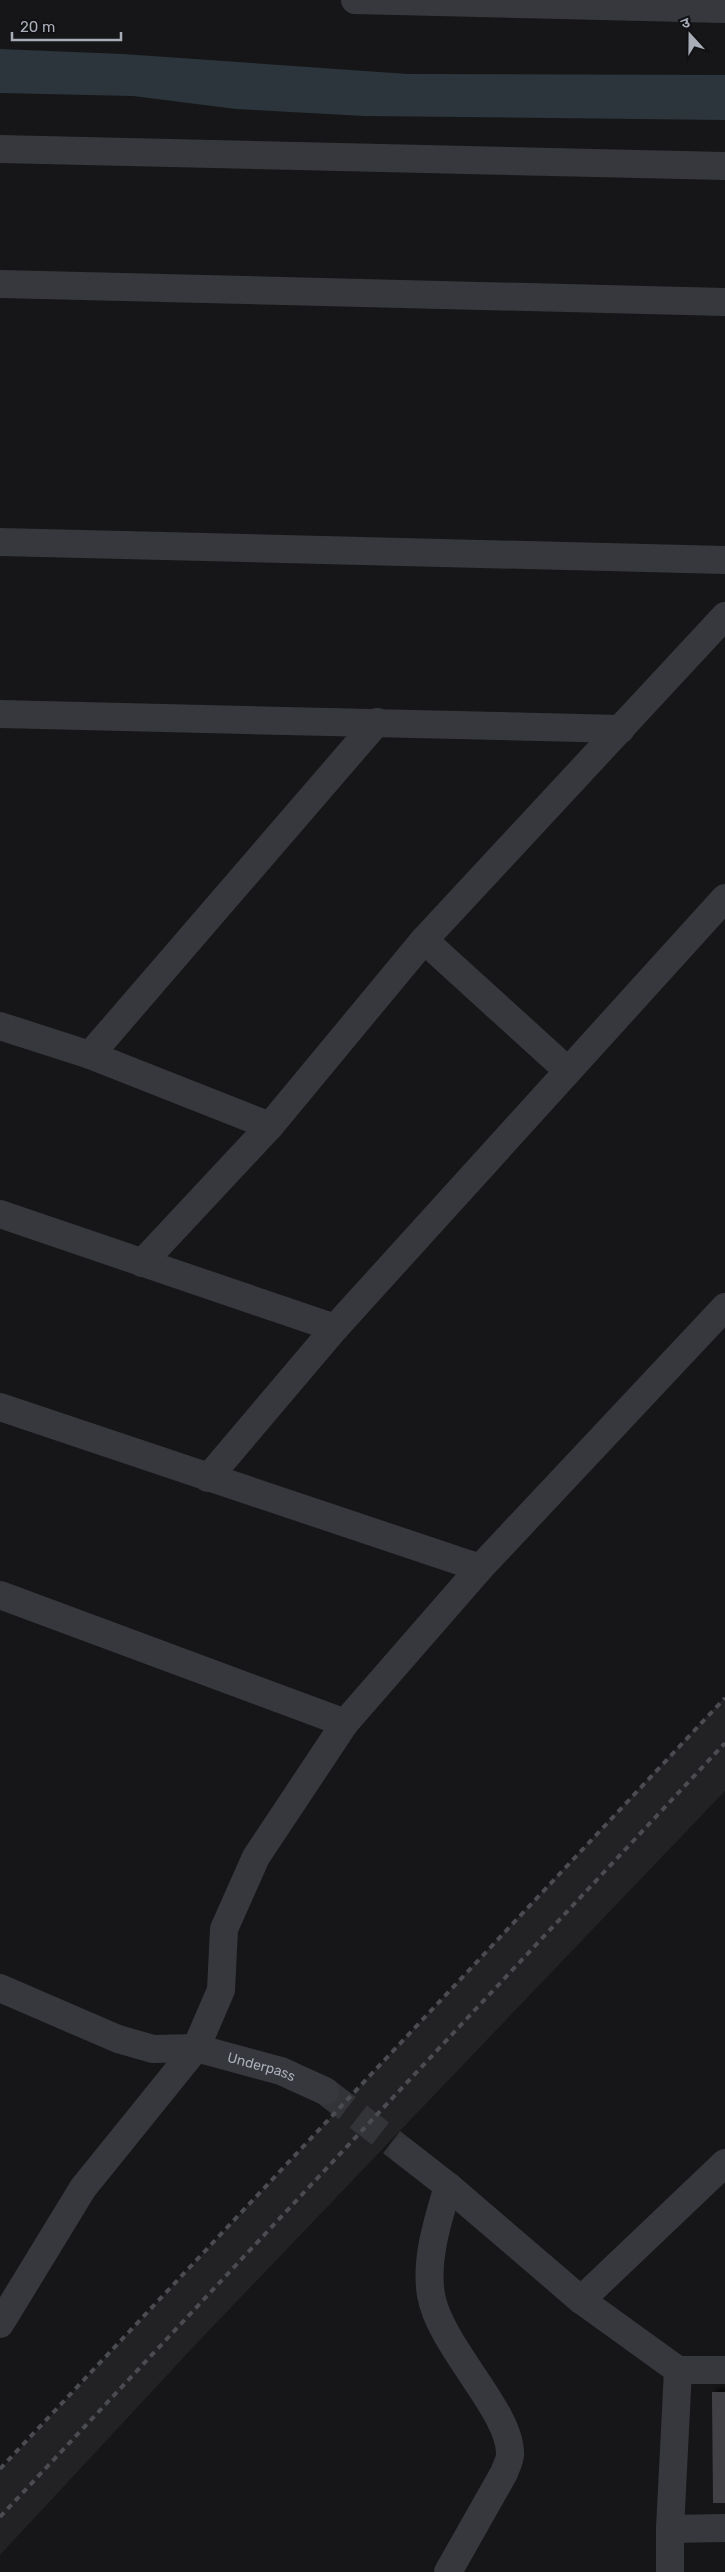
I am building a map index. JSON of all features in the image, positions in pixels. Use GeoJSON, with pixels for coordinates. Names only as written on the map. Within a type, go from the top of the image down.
{"type":"FeatureCollection","features":[{"type":"Feature","properties":{"kind":"street"},"geometry":{"type":"LineString","coordinates":[[355,0],[725,8]]}},
{"type":"Feature","properties":{"kind":"street"},"geometry":{"type":"LineString","coordinates":[[0,149],[725,166]]}},
{"type":"Feature","properties":{"kind":"street"},"geometry":{"type":"LineString","coordinates":[[0,284],[725,302]]}},
{"type":"Feature","properties":{"kind":"street"},"geometry":{"type":"LineString","coordinates":[[0,542],[725,560]]}},
{"type":"Feature","properties":{"kind":"street"},"geometry":{"type":"LineString","coordinates":[[142,1263],[270,1126],[424,940],[725,616]]}},
{"type":"Feature","properties":{"kind":"street"},"geometry":{"type":"LineString","coordinates":[[0,714],[621,729]]}},
{"type":"Feature","properties":{"kind":"street"},"geometry":{"type":"LineString","coordinates":[[90,1055],[377,722]]}},
{"type":"Feature","properties":{"kind":"street"},"geometry":{"type":"LineString","coordinates":[[208,1478],[336,1328],[567,1070],[725,898]]}},
{"type":"Feature","properties":{"kind":"street"},"geometry":{"type":"LineString","coordinates":[[424,940],[567,1070]]}},
{"type":"Feature","properties":{"kind":"street"},"geometry":{"type":"LineString","coordinates":[[0,1026],[90,1055],[270,1126]]}},
{"type":"Feature","properties":{"kind":"street"},"geometry":{"type":"LineString","coordinates":[[0,1214],[336,1328]]}},
{"type":"Feature","properties":{"kind":"street"},"geometry":{"type":"LineString","coordinates":[[0,2324],[83,2188],[196,2048],[221,1990],[224,1929],[256,1857],[345,1723],[480,1568],[725,1307]]}},
{"type":"Feature","properties":{"kind":"street"},"geometry":{"type":"LineString","coordinates":[[0,1407],[480,1568]]}},
{"type":"Feature","properties":{"kind":"street"},"geometry":{"type":"LineString","coordinates":[[0,1595],[345,1723]]}},
{"type":"Feature","properties":{"kind":"street","name":"Underpass"},"geometry":{"type":"LineString","coordinates":[[0,1988],[118,2039],[153,2049],[196,2048],[281,2071],[325,2091]]}},
{"type":"Feature","properties":{"kind":"street"},"geometry":{"type":"LineString","coordinates":[[403,2151],[448,2186],[581,2300],[678,2370],[725,2370]]}},
{"type":"Feature","properties":{"kind":"street"},"geometry":{"type":"LineString","coordinates":[[581,2300],[725,2163]]}},
{"type":"Feature","properties":{"kind":"street"},"geometry":{"type":"LineString","coordinates":[[448,2186],[430,2260],[431,2295],[445,2335],[497,2416],[507,2437],[510,2455],[504,2473],[448,2572]]}},
{"type":"Feature","properties":{"kind":"street"},"geometry":{"type":"LineString","coordinates":[[670,2572],[670,2529],[678,2370]]}},
{"type":"Feature","properties":{"kind":"street"},"geometry":{"type":"LineString","coordinates":[[670,2529],[725,2528]]}},
{"type":"Feature","properties":{"kind":"shaded area"},"geometry":{"type":"Polygon","coordinates":[[[0,49],[123,54],[408,74],[725,75],[725,120],[364,116],[236,109],[133,96],[0,93],[0,49]]]}},
{"type":"Feature","properties":{"kind":"shaded area"},"geometry":{"type":"Polygon","coordinates":[[[725,1697],[725,1791],[197,2343],[0,2555],[0,2470],[725,1697]]]}},
{"type":"Feature","properties":{"kind":"building"},"geometry":{"type":"Polygon","coordinates":[[[712,2392],[725,2392],[725,2503],[713,2503],[712,2392]]]}},
{"type":"Feature","properties":{"kind":"tunnel"},"geometry":{"type":"LineString","coordinates":[[325,2091],[403,2151]]}},
{"type":"Feature","properties":{"kind":"railway"},"geometry":{"type":"LineString","coordinates":[[0,2469],[725,1698]]}},
{"type":"Feature","properties":{"kind":"railway"},"geometry":{"type":"LineString","coordinates":[[0,2517],[725,1743]]}}]}
